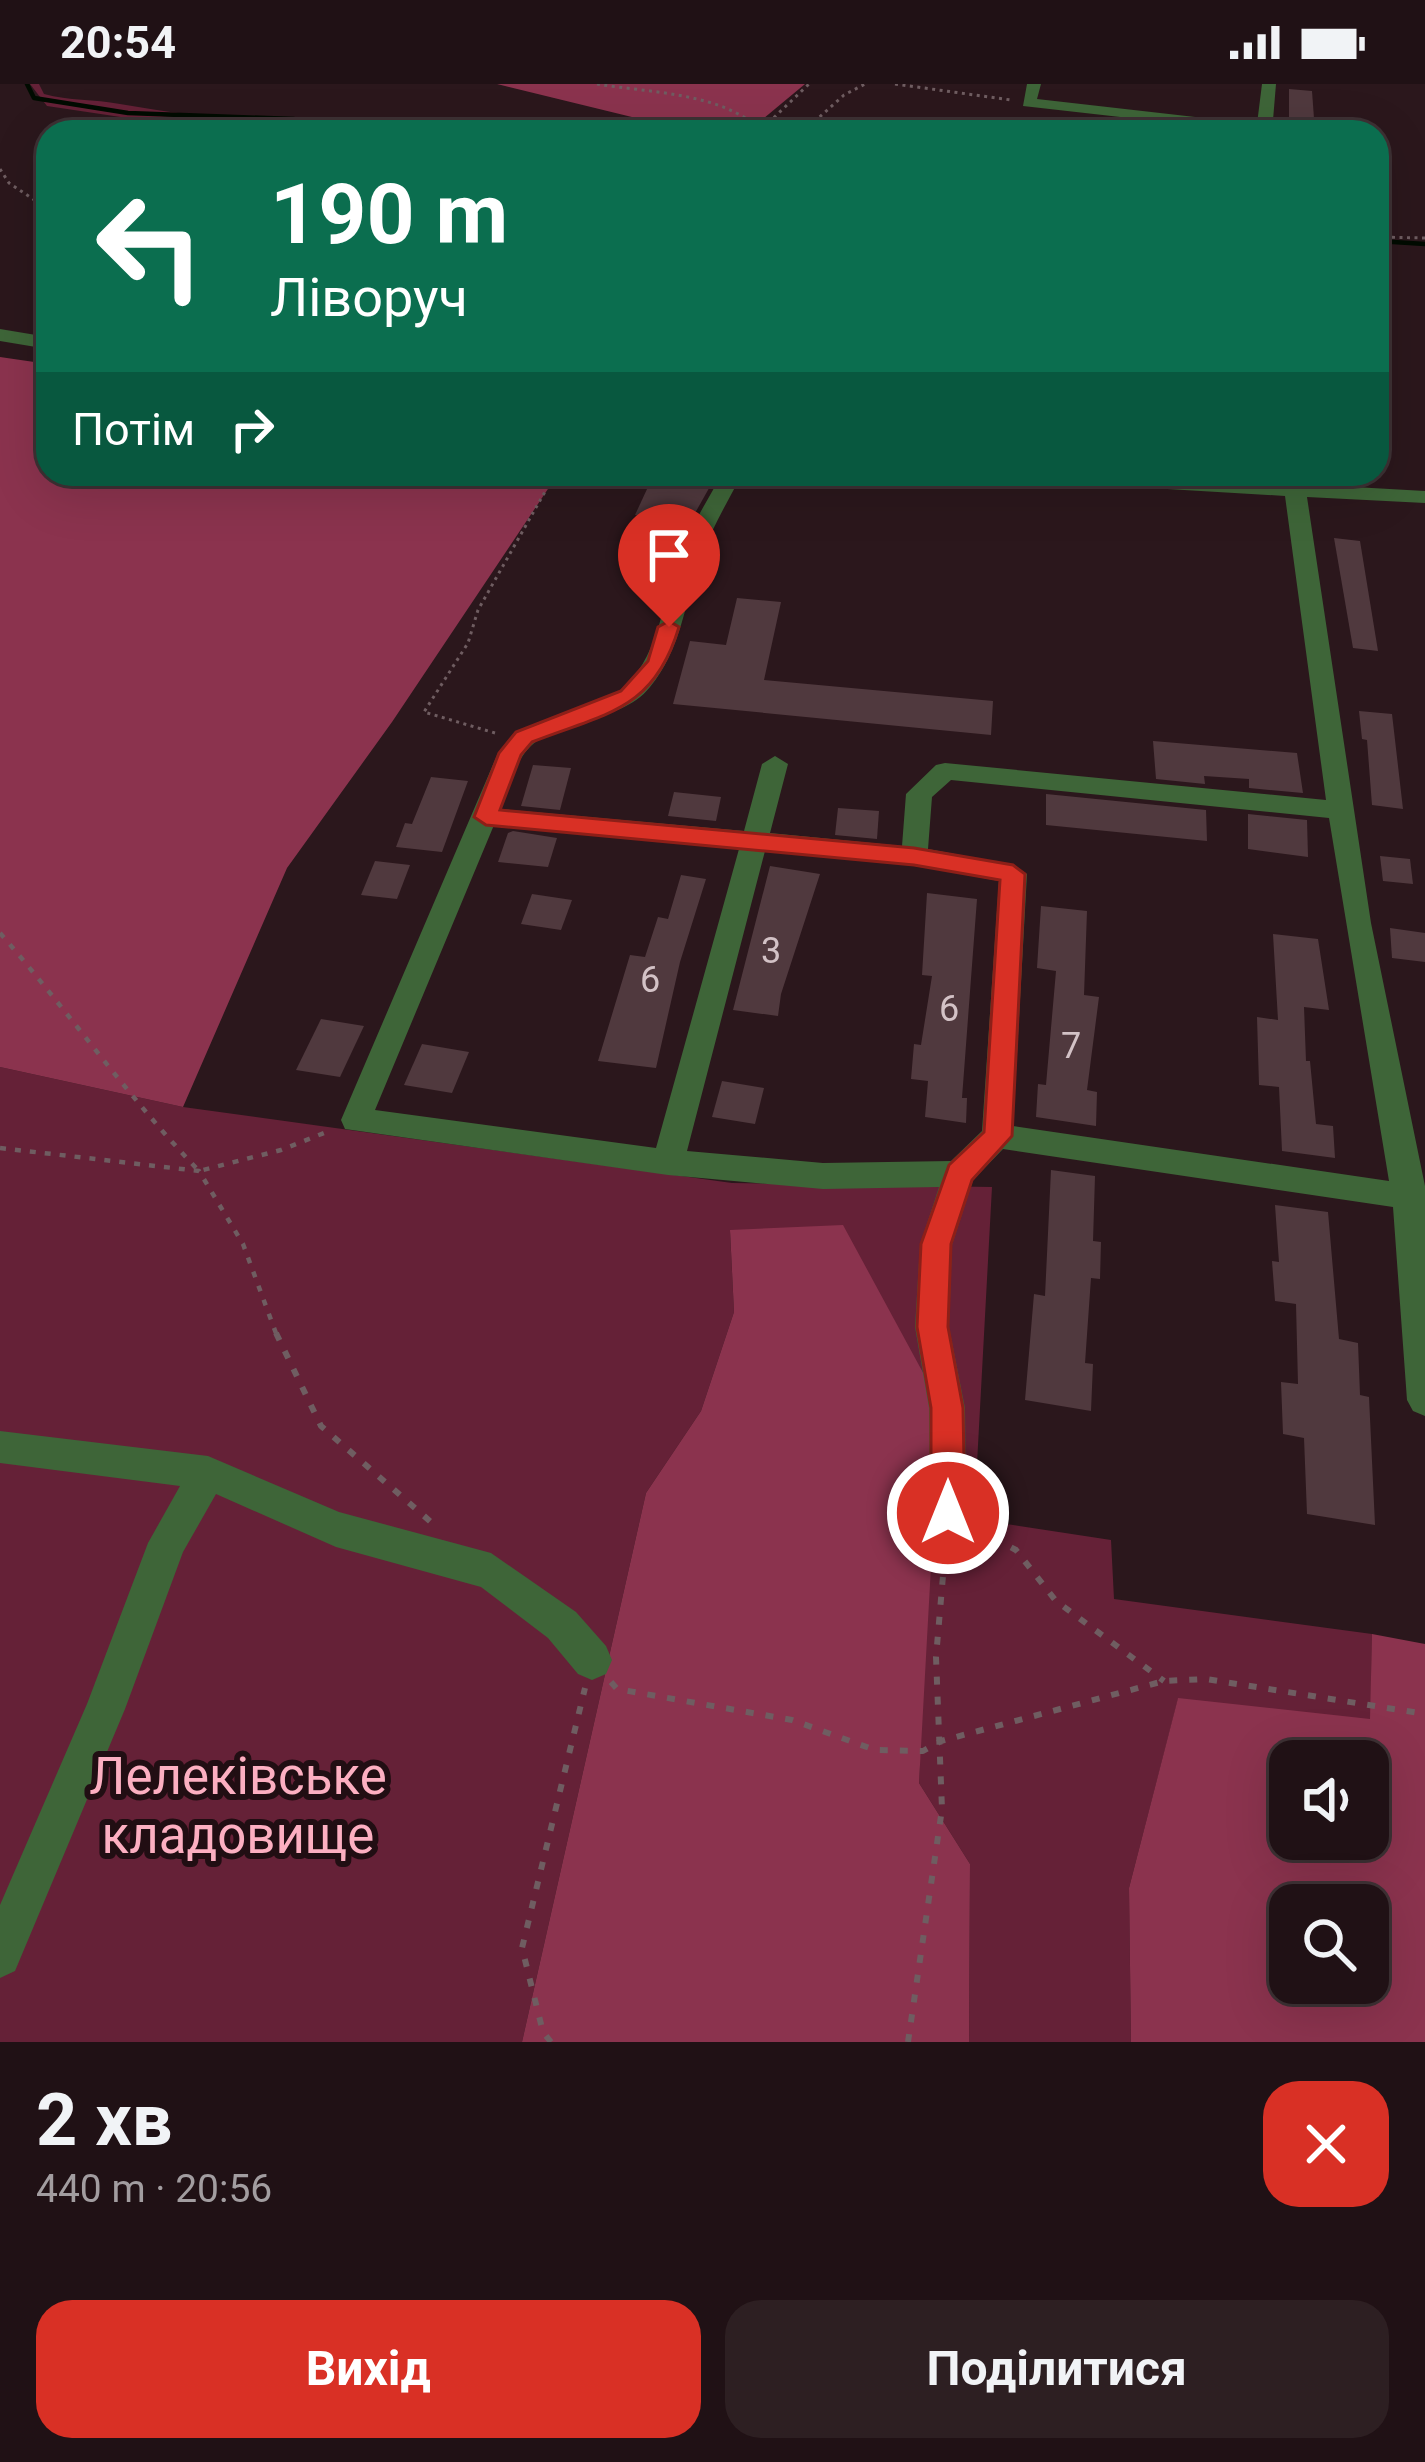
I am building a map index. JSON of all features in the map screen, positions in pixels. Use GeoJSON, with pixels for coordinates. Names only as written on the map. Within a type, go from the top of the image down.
{"type":"FeatureCollection","features":[{"type":"Feature","properties":{"kind":"street"},"geometry":{"type":"LineString","coordinates":[[1034,84],[1028,103],[1190,120]]}},
{"type":"Feature","properties":{"kind":"street"},"geometry":{"type":"LineString","coordinates":[[1265,120],[1269,84]]}},
{"type":"Feature","properties":{"kind":"street"},"geometry":{"type":"LineString","coordinates":[[0,335],[36,341]]}},
{"type":"Feature","properties":{"kind":"street"},"geometry":{"type":"LineString","coordinates":[[726,486],[690,556],[658,662],[629,696],[555,721],[524,737],[511,753],[356,1120],[668,1162],[823,1176],[959,1174]]}},
{"type":"Feature","properties":{"kind":"street"},"geometry":{"type":"LineString","coordinates":[[1290,486],[1340,810],[1416,1198],[1425,1400]]}},
{"type":"Feature","properties":{"kind":"street"},"geometry":{"type":"LineString","coordinates":[[1325,486],[1425,497]]}},
{"type":"Feature","properties":{"kind":"street"},"geometry":{"type":"LineString","coordinates":[[668,1162],[775,764]]}},
{"type":"Feature","properties":{"kind":"street"},"geometry":{"type":"LineString","coordinates":[[914,856],[919,794],[945,771],[1340,810]]}},
{"type":"Feature","properties":{"kind":"street"},"geometry":{"type":"LineString","coordinates":[[486,817],[914,856],[1013,874],[998,1136],[959,1174],[936,1244],[932,1327],[947,1408],[948,1513]]}},
{"type":"Feature","properties":{"kind":"street"},"geometry":{"type":"LineString","coordinates":[[998,1136],[1416,1198]]}},
{"type":"Feature","properties":{"kind":"street"},"geometry":{"type":"LineString","coordinates":[[0,1447],[208,1473],[335,1529],[491,1571],[562,1625],[592,1660]]}},
{"type":"Feature","properties":{"kind":"street"},"geometry":{"type":"LineString","coordinates":[[0,1956],[105,1709],[167,1543],[208,1473]]}},
{"type":"Feature","properties":{"kind":"path"},"geometry":{"type":"LineString","coordinates":[[597,84],[704,103],[754,120]]}},
{"type":"Feature","properties":{"kind":"path"},"geometry":{"type":"LineString","coordinates":[[773,120],[809,84]]}},
{"type":"Feature","properties":{"kind":"path"},"geometry":{"type":"LineString","coordinates":[[816,120],[844,95],[865,84]]}},
{"type":"Feature","properties":{"kind":"path"},"geometry":{"type":"LineString","coordinates":[[895,84],[1028,103]]}},
{"type":"Feature","properties":{"kind":"path"},"geometry":{"type":"LineString","coordinates":[[0,169],[9,183],[36,201]]}},
{"type":"Feature","properties":{"kind":"path"},"geometry":{"type":"LineString","coordinates":[[1389,237],[1425,238]]}},
{"type":"Feature","properties":{"kind":"path"},"geometry":{"type":"LineString","coordinates":[[511,753],[488,727],[442,722],[424,712],[460,658],[478,610],[548,486]]}},
{"type":"Feature","properties":{"kind":"path"},"geometry":{"type":"LineString","coordinates":[[0,933],[79,1024],[143,1113],[199,1171],[243,1244],[286,1360],[321,1426],[440,1529]]}},
{"type":"Feature","properties":{"kind":"path"},"geometry":{"type":"LineString","coordinates":[[0,1148],[199,1171],[281,1150],[356,1120]]}},
{"type":"Feature","properties":{"kind":"path"},"geometry":{"type":"LineString","coordinates":[[908,2042],[942,1809],[936,1658],[948,1513],[1016,1550],[1056,1601],[1164,1681]]}},
{"type":"Feature","properties":{"kind":"path"},"geometry":{"type":"LineString","coordinates":[[592,1660],[617,1689],[792,1720],[875,1750],[923,1751],[941,1741],[1164,1681],[1205,1679],[1425,1714]]}},
{"type":"Feature","properties":{"kind":"path"},"geometry":{"type":"LineString","coordinates":[[551,2042],[543,2032],[522,1948],[592,1660]]}},
{"type":"Feature","properties":{"kind":"green space"},"geometry":{"type":"Polygon","coordinates":[[[30,84],[39,84],[44,94],[53,96],[270,120],[134,119],[47,106],[30,84]]]}},
{"type":"Feature","properties":{"kind":"green space","name":"Лелеківське кладовище"},"geometry":{"type":"Polygon","coordinates":[[[0,1067],[183,1107],[732,1183],[992,1187],[974,1519],[1111,1540],[1114,1599],[1372,1634],[1371,1720],[1178,1699],[1129,1888],[1131,2042],[969,2042],[970,1864],[919,1783],[924,1657],[730,1231],[734,1312],[701,1411],[646,1493],[522,2042],[0,2042],[0,1067]]]}},
{"type":"Feature","properties":{"kind":"shaded area"},"geometry":{"type":"Polygon","coordinates":[[[497,84],[805,84],[762,120],[636,118],[497,84]]]}},
{"type":"Feature","properties":{"kind":"shaded area"},"geometry":{"type":"Polygon","coordinates":[[[0,357],[36,362],[36,486],[550,486],[392,722],[287,868],[183,1107],[0,1067],[0,357]]]}},
{"type":"Feature","properties":{"kind":"shaded area"},"geometry":{"type":"Polygon","coordinates":[[[843,1225],[940,1404],[919,1783],[970,1864],[969,2042],[522,2042],[646,1493],[701,1411],[734,1312],[730,1230],[843,1225]]]}},
{"type":"Feature","properties":{"kind":"shaded area"},"geometry":{"type":"Polygon","coordinates":[[[1372,1634],[1425,1644],[1425,2042],[1131,2042],[1129,1888],[1178,1698],[1370,1719],[1372,1634]]]}},
{"type":"Feature","properties":{"kind":"building"},"geometry":{"type":"Polygon","coordinates":[[[1289,89],[1312,91],[1314,120],[1289,120],[1289,89]]]}},
{"type":"Feature","properties":{"kind":"building"},"geometry":{"type":"Polygon","coordinates":[[[648,486],[710,486],[690,522],[635,515],[648,486]]]}},
{"type":"Feature","properties":{"kind":"building"},"geometry":{"type":"Polygon","coordinates":[[[1334,538],[1360,541],[1378,651],[1353,648],[1334,538]]]}},
{"type":"Feature","properties":{"kind":"building"},"geometry":{"type":"Polygon","coordinates":[[[737,598],[781,602],[764,680],[993,701],[991,735],[673,704],[690,641],[726,645],[737,598]]]}},
{"type":"Feature","properties":{"kind":"building"},"geometry":{"type":"Polygon","coordinates":[[[1359,711],[1392,714],[1403,809],[1372,805],[1367,740],[1362,739],[1359,711]]]}},
{"type":"Feature","properties":{"kind":"building"},"geometry":{"type":"Polygon","coordinates":[[[1153,741],[1297,753],[1303,793],[1249,788],[1249,779],[1204,776],[1205,784],[1156,779],[1153,741]]]}},
{"type":"Feature","properties":{"kind":"building"},"geometry":{"type":"Polygon","coordinates":[[[533,765],[571,768],[560,810],[521,806],[533,765]]]}},
{"type":"Feature","properties":{"kind":"building"},"geometry":{"type":"Polygon","coordinates":[[[431,777],[468,781],[442,852],[396,847],[405,823],[412,824],[431,777]]]}},
{"type":"Feature","properties":{"kind":"building"},"geometry":{"type":"Polygon","coordinates":[[[674,792],[721,797],[716,821],[668,816],[674,792]]]}},
{"type":"Feature","properties":{"kind":"building"},"geometry":{"type":"Polygon","coordinates":[[[1046,794],[1206,810],[1207,841],[1046,825],[1046,794]]]}},
{"type":"Feature","properties":{"kind":"building"},"geometry":{"type":"Polygon","coordinates":[[[838,808],[879,811],[877,839],[835,835],[838,808]]]}},
{"type":"Feature","properties":{"kind":"building"},"geometry":{"type":"Polygon","coordinates":[[[1248,814],[1307,820],[1308,857],[1248,849],[1248,814]]]}},
{"type":"Feature","properties":{"kind":"building"},"geometry":{"type":"Polygon","coordinates":[[[508,833],[557,838],[548,867],[498,862],[508,833]]]}},
{"type":"Feature","properties":{"kind":"building"},"geometry":{"type":"Polygon","coordinates":[[[1380,856],[1410,859],[1413,884],[1383,881],[1380,856]]]}},
{"type":"Feature","properties":{"kind":"building"},"geometry":{"type":"Polygon","coordinates":[[[375,861],[410,865],[397,899],[361,895],[375,861]]]}},
{"type":"Feature","properties":{"kind":"building"},"geometry":{"type":"Polygon","coordinates":[[[770,866],[820,874],[778,1016],[733,1010],[770,866]]]}},
{"type":"Feature","properties":{"kind":"building"},"geometry":{"type":"Polygon","coordinates":[[[681,875],[706,879],[680,962],[656,1068],[598,1061],[630,955],[645,957],[658,917],[668,919],[681,875]]]}},
{"type":"Feature","properties":{"kind":"building"},"geometry":{"type":"Polygon","coordinates":[[[927,893],[977,899],[962,1098],[967,1098],[966,1123],[925,1117],[928,1081],[911,1079],[914,1044],[921,1045],[932,976],[922,975],[927,893]]]}},
{"type":"Feature","properties":{"kind":"building"},"geometry":{"type":"Polygon","coordinates":[[[532,894],[572,900],[561,930],[521,924],[532,894]]]}},
{"type":"Feature","properties":{"kind":"building"},"geometry":{"type":"Polygon","coordinates":[[[1041,906],[1087,911],[1084,995],[1099,997],[1087,1090],[1097,1092],[1096,1126],[1036,1117],[1038,1084],[1046,1085],[1056,971],[1037,968],[1041,906]]]}},
{"type":"Feature","properties":{"kind":"building"},"geometry":{"type":"Polygon","coordinates":[[[1390,928],[1425,933],[1425,962],[1392,958],[1390,928]]]}},
{"type":"Feature","properties":{"kind":"building"},"geometry":{"type":"Polygon","coordinates":[[[1273,934],[1318,939],[1329,1010],[1304,1007],[1306,1061],[1310,1061],[1316,1124],[1333,1126],[1335,1158],[1282,1151],[1279,1087],[1259,1085],[1257,1017],[1278,1020],[1273,934]]]}},
{"type":"Feature","properties":{"kind":"building"},"geometry":{"type":"Polygon","coordinates":[[[321,1019],[364,1026],[340,1077],[296,1070],[321,1019]]]}},
{"type":"Feature","properties":{"kind":"building"},"geometry":{"type":"Polygon","coordinates":[[[422,1044],[469,1052],[452,1093],[404,1085],[422,1044]]]}},
{"type":"Feature","properties":{"kind":"building"},"geometry":{"type":"Polygon","coordinates":[[[722,1081],[764,1088],[755,1124],[712,1117],[722,1081]]]}},
{"type":"Feature","properties":{"kind":"building"},"geometry":{"type":"Polygon","coordinates":[[[1051,1170],[1095,1176],[1093,1241],[1101,1242],[1100,1279],[1091,1278],[1085,1363],[1093,1364],[1091,1411],[1025,1400],[1034,1294],[1045,1296],[1051,1170]]]}},
{"type":"Feature","properties":{"kind":"building"},"geometry":{"type":"Polygon","coordinates":[[[1275,1205],[1328,1212],[1339,1339],[1358,1343],[1360,1395],[1369,1397],[1375,1525],[1307,1514],[1304,1438],[1283,1434],[1281,1382],[1298,1384],[1296,1304],[1275,1301],[1272,1261],[1279,1262],[1275,1205]]]}},
{"type":"Feature","properties":{"kind":"waterway"},"geometry":{"type":"LineString","coordinates":[[27,84],[34,98],[128,113],[296,120]]}},
{"type":"Feature","properties":{"kind":"waterway"},"geometry":{"type":"LineString","coordinates":[[1389,242],[1425,244]]}},
{"type":"Feature","properties":{"kind":"route"},"geometry":{"type":"LineString","coordinates":[[669,627],[658,662],[629,696],[555,721],[524,737],[511,753],[486,817],[914,856],[1013,874],[998,1136],[959,1174],[936,1244],[932,1327],[947,1408],[948,1513]]}}]}
